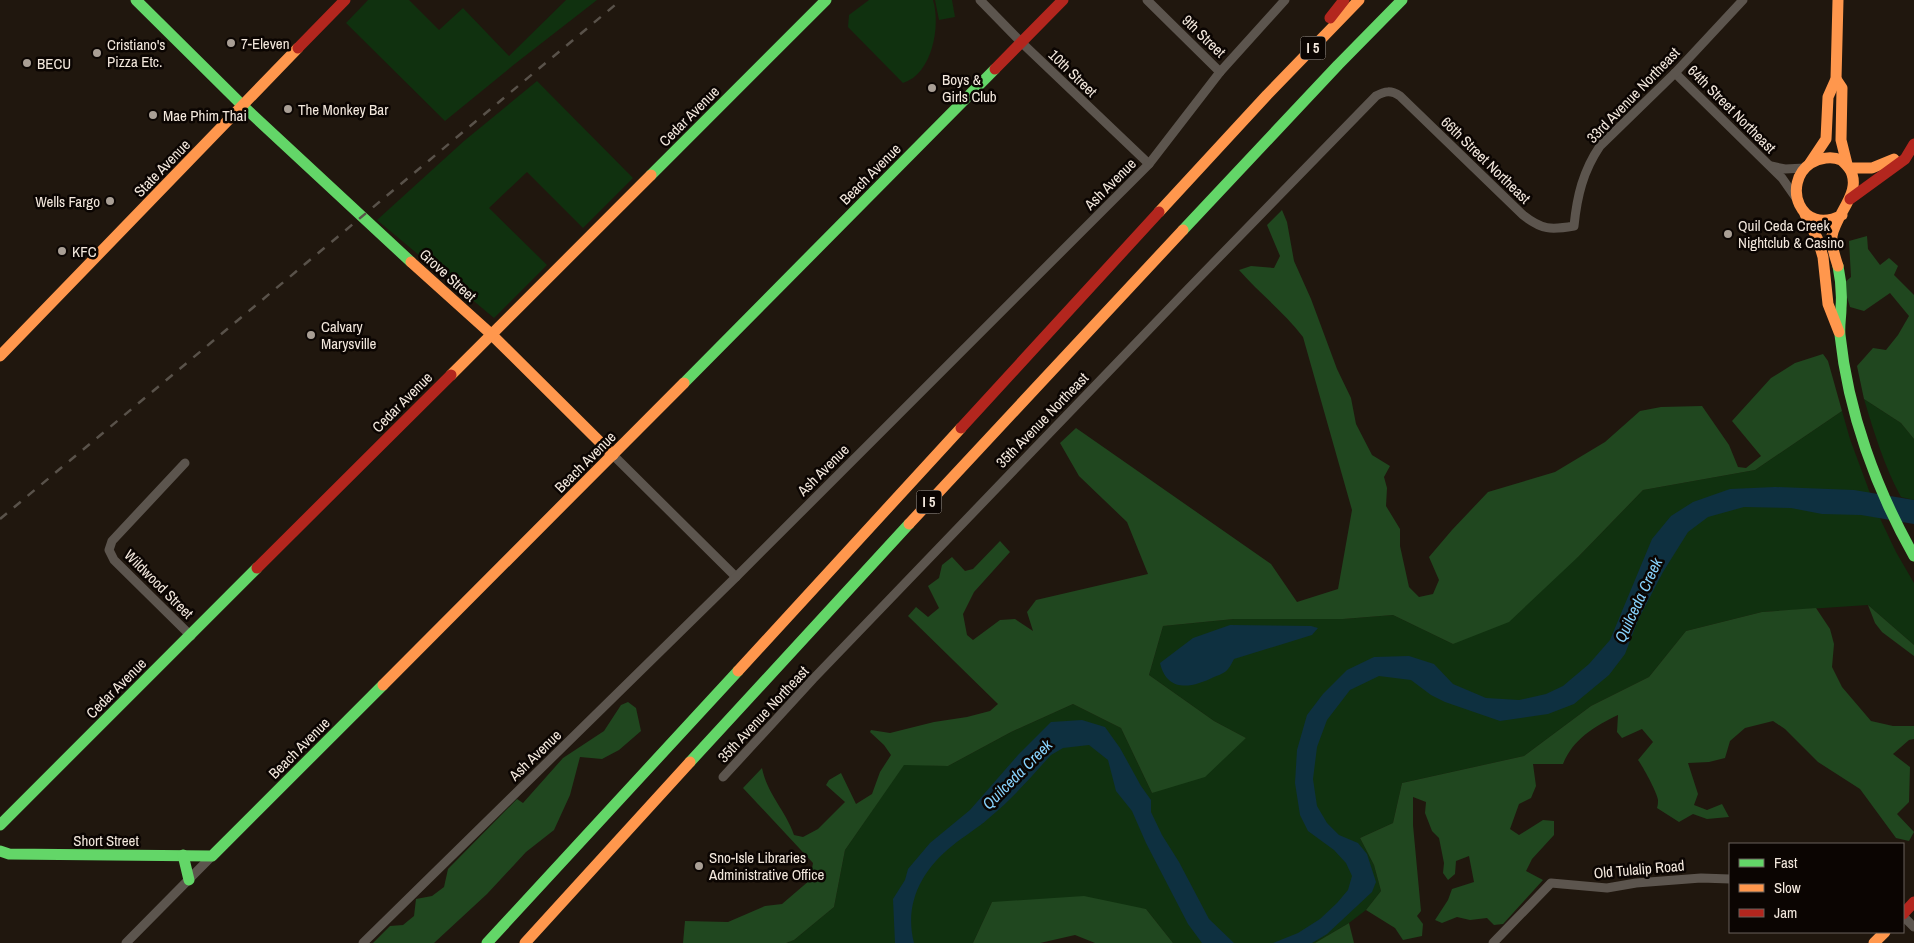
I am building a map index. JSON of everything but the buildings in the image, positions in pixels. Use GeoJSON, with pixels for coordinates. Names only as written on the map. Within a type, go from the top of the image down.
{"type":"FeatureCollection","features":[{"type":"Feature","properties":{"kind":"main road","name":"Grove Street"},"geometry":{"type":"LineString","coordinates":[[136,0],[242,105],[361,217],[491,334],[613,456]]}},
{"type":"Feature","properties":{"kind":"main road","name":"State Avenue"},"geometry":{"type":"LineString","coordinates":[[0,356],[345,0]]}},
{"type":"Feature","properties":{"kind":"main road","name":"Cedar Avenue"},"geometry":{"type":"LineString","coordinates":[[0,825],[826,0]]}},
{"type":"Feature","properties":{"kind":"main road","name":"Beach Avenue"},"geometry":{"type":"LineString","coordinates":[[212,856],[613,456],[1063,0]]}},
{"type":"Feature","properties":{"kind":"main road"},"geometry":{"type":"LineString","coordinates":[[1268,96],[1344,0]]}},
{"type":"Feature","properties":{"kind":"main road","name":"I 5"},"geometry":{"type":"LineString","coordinates":[[487,943],[1268,96],[1359,0]]}},
{"type":"Feature","properties":{"kind":"main road","name":"I 5"},"geometry":{"type":"LineString","coordinates":[[525,943],[826,612],[1338,65],[1402,0]]}},
{"type":"Feature","properties":{"kind":"main road"},"geometry":{"type":"LineString","coordinates":[[1338,65],[1412,0]]}},
{"type":"Feature","properties":{"kind":"main road"},"geometry":{"type":"LineString","coordinates":[[1838,0],[1836,78],[1828,96],[1826,139],[1797,186],[1798,200],[1818,240],[1824,262],[1828,304],[1840,332]]}},
{"type":"Feature","properties":{"kind":"main road"},"geometry":{"type":"LineString","coordinates":[[1836,78],[1842,88],[1841,140],[1853,183],[1850,199],[1832,238],[1841,290],[1840,332],[1843,355],[1857,417],[1875,470],[1892,514],[1914,556]]}},
{"type":"Feature","properties":{"kind":"main road"},"geometry":{"type":"LineString","coordinates":[[1808,166],[1821,159],[1832,158],[1840,159],[1848,166],[1858,170],[1880,167],[1912,146]]}},
{"type":"Feature","properties":{"kind":"main road"},"geometry":{"type":"LineString","coordinates":[[1850,199],[1905,159],[1912,146]]}},
{"type":"Feature","properties":{"kind":"main road"},"geometry":{"type":"LineString","coordinates":[[1804,213],[1814,220],[1822,222],[1834,220],[1842,214]]}},
{"type":"Feature","properties":{"kind":"main road","name":"Short Street"},"geometry":{"type":"LineString","coordinates":[[0,851],[9,854],[212,856]]}},
{"type":"Feature","properties":{"kind":"main road"},"geometry":{"type":"LineString","coordinates":[[183,856],[189,880]]}},
{"type":"Feature","properties":{"kind":"main road"},"geometry":{"type":"LineString","coordinates":[[1904,914],[1914,902]]}},
{"type":"Feature","properties":{"kind":"main road"},"geometry":{"type":"LineString","coordinates":[[1874,943],[1885,933]]}},
{"type":"Feature","properties":{"kind":"street","name":"10th Street"},"geometry":{"type":"LineString","coordinates":[[980,0],[1021,42],[1149,164]]}},
{"type":"Feature","properties":{"kind":"street","name":"9th Street"},"geometry":{"type":"LineString","coordinates":[[1147,0],[1220,72]]}},
{"type":"Feature","properties":{"kind":"street","name":"Ash Avenue"},"geometry":{"type":"LineString","coordinates":[[363,943],[736,577],[1149,164],[1220,72],[1285,0]]}},
{"type":"Feature","properties":{"kind":"street","name":"33rd Avenue Northeast"},"geometry":{"type":"LineString","coordinates":[[1574,226],[1579,188],[1591,160],[1600,146],[1675,72],[1743,0]]}},
{"type":"Feature","properties":{"kind":"street","name":"64th Street Northeast"},"geometry":{"type":"LineString","coordinates":[[1675,72],[1770,166],[1789,186],[1798,200]]}},
{"type":"Feature","properties":{"kind":"street","name":"66th Street Northeast"},"geometry":{"type":"LineString","coordinates":[[1388,92],[1392,91],[1400,96],[1523,215],[1536,225],[1547,229],[1574,226]]}},
{"type":"Feature","properties":{"kind":"street","name":"35th Avenue Northeast"},"geometry":{"type":"LineString","coordinates":[[723,777],[812,679],[1328,144],[1376,96],[1388,92]]}},
{"type":"Feature","properties":{"kind":"street","name":"64th Street Northeast"},"geometry":{"type":"LineString","coordinates":[[1770,166],[1785,170],[1808,166]]}},
{"type":"Feature","properties":{"kind":"street","name":"Grove Street"},"geometry":{"type":"LineString","coordinates":[[613,456],[736,577]]}},
{"type":"Feature","properties":{"kind":"street","name":"Wildwood Street"},"geometry":{"type":"LineString","coordinates":[[186,463],[112,540],[109,550],[114,560],[191,636]]}},
{"type":"Feature","properties":{"kind":"street","name":"Beach Avenue"},"geometry":{"type":"LineString","coordinates":[[126,943],[212,856]]}},
{"type":"Feature","properties":{"kind":"street","name":"Old Tulalip Road"},"geometry":{"type":"LineString","coordinates":[[1493,943],[1551,883],[1607,888],[1701,878],[1729,879]]}},
{"type":"Feature","properties":{"kind":"street"},"geometry":{"type":"LineString","coordinates":[[1904,916],[1914,927]]}},
{"type":"Feature","properties":{"kind":"green space"},"geometry":{"type":"Polygon","coordinates":[[[368,0],[409,0],[439,30],[463,8],[509,56],[566,0],[597,0],[445,121],[346,23],[368,0]]]}},
{"type":"Feature","properties":{"kind":"green space"},"geometry":{"type":"Polygon","coordinates":[[[869,0],[933,0],[936,23],[932,48],[921,70],[913,78],[903,83],[848,27],[849,15],[869,0]]]}},
{"type":"Feature","properties":{"kind":"green space"},"geometry":{"type":"Polygon","coordinates":[[[935,0],[952,0],[955,17],[939,20],[935,0]]]}},
{"type":"Feature","properties":{"kind":"green space"},"geometry":{"type":"Polygon","coordinates":[[[537,81],[633,178],[583,228],[527,172],[489,208],[547,265],[494,318],[377,220],[464,141],[537,81]]]}},
{"type":"Feature","properties":{"kind":"green space"},"geometry":{"type":"Polygon","coordinates":[[[1282,210],[1287,222],[1294,261],[1311,299],[1337,369],[1351,398],[1356,424],[1372,455],[1390,466],[1384,477],[1387,488],[1386,506],[1400,529],[1400,546],[1409,587],[1419,597],[1433,594],[1439,580],[1429,557],[1488,492],[1555,472],[1605,442],[1640,411],[1661,407],[1702,406],[1729,445],[1738,467],[1746,468],[1761,456],[1732,421],[1771,378],[1795,363],[1823,354],[1828,361],[1842,411],[1755,470],[1643,490],[1579,556],[1509,622],[1453,644],[1393,615],[1343,619],[1234,619],[1163,626],[1149,675],[1214,721],[1246,738],[1205,777],[1152,793],[1121,728],[1073,704],[1011,732],[948,766],[904,765],[845,850],[834,907],[794,940],[786,943],[683,943],[685,921],[728,922],[765,906],[782,904],[810,880],[813,863],[743,788],[762,768],[768,786],[791,826],[794,835],[803,837],[818,829],[845,802],[826,785],[829,780],[841,773],[856,804],[872,794],[880,772],[891,755],[884,745],[870,732],[871,730],[890,733],[990,711],[998,704],[908,616],[916,607],[928,617],[939,608],[928,586],[939,578],[942,565],[952,557],[965,571],[973,569],[1000,541],[1010,552],[974,592],[963,614],[967,635],[973,640],[1000,620],[1015,619],[1033,631],[1027,612],[1036,600],[1148,574],[1127,522],[1079,476],[1060,443],[1076,428],[1271,564],[1297,602],[1338,589],[1352,510],[1303,337],[1288,319],[1239,270],[1251,266],[1274,268],[1280,256],[1267,225],[1282,210]]]}},
{"type":"Feature","properties":{"kind":"green space"},"geometry":{"type":"Polygon","coordinates":[[[1867,236],[1868,249],[1880,265],[1889,258],[1898,266],[1894,275],[1914,295],[1914,439],[1901,423],[1864,399],[1857,366],[1873,348],[1886,350],[1898,335],[1909,316],[1890,293],[1864,311],[1850,307],[1843,284],[1851,277],[1849,241],[1867,236]]]}},
{"type":"Feature","properties":{"kind":"green space"},"geometry":{"type":"Polygon","coordinates":[[[1864,399],[1901,423],[1914,439],[1914,500],[1901,497],[1889,473],[1864,399]]]}},
{"type":"Feature","properties":{"kind":"green space"},"geometry":{"type":"Polygon","coordinates":[[[1842,411],[1850,439],[1877,512],[1896,552],[1914,583],[1914,645],[1868,605],[1762,612],[1686,631],[1649,677],[1591,706],[1524,756],[1402,783],[1393,823],[1360,838],[1374,865],[1381,891],[1366,910],[1349,923],[1315,943],[1173,943],[1146,909],[992,902],[973,943],[786,943],[794,940],[834,907],[845,850],[904,764],[948,766],[1011,732],[1073,704],[1121,728],[1152,793],[1246,738],[1214,721],[1149,675],[1163,626],[1234,619],[1343,619],[1393,615],[1453,644],[1579,556],[1643,490],[1755,470],[1842,411]]]}},
{"type":"Feature","properties":{"kind":"green space"},"geometry":{"type":"Polygon","coordinates":[[[1868,605],[1914,645],[1914,656],[1882,632],[1875,623],[1868,605]]]}},
{"type":"Feature","properties":{"kind":"green space"},"geometry":{"type":"Polygon","coordinates":[[[1816,608],[1830,629],[1834,644],[1832,667],[1842,687],[1871,721],[1893,726],[1914,726],[1914,739],[1909,740],[1893,754],[1910,767],[1909,802],[1897,814],[1914,832],[1909,841],[1896,838],[1860,789],[1818,762],[1785,729],[1773,721],[1745,728],[1730,741],[1725,758],[1709,762],[1688,763],[1698,794],[1694,805],[1707,810],[1722,804],[1729,817],[1707,819],[1693,814],[1679,822],[1657,808],[1658,800],[1655,792],[1638,760],[1653,742],[1642,729],[1622,738],[1617,732],[1618,715],[1601,724],[1579,740],[1567,755],[1563,764],[1533,764],[1536,786],[1531,798],[1519,804],[1510,829],[1519,835],[1543,820],[1554,821],[1554,835],[1532,859],[1526,871],[1543,880],[1503,924],[1494,925],[1487,918],[1470,920],[1457,917],[1442,923],[1435,920],[1448,900],[1452,889],[1474,882],[1469,856],[1456,861],[1455,874],[1448,880],[1443,873],[1444,863],[1439,838],[1432,831],[1425,813],[1426,802],[1413,797],[1413,825],[1421,911],[1417,916],[1423,924],[1422,936],[1403,940],[1395,928],[1366,910],[1381,891],[1374,865],[1360,838],[1393,823],[1402,783],[1524,756],[1591,706],[1649,677],[1686,631],[1762,612],[1816,608]]]}},
{"type":"Feature","properties":{"kind":"green space"},"geometry":{"type":"Polygon","coordinates":[[[628,702],[636,708],[641,731],[619,750],[602,759],[580,757],[570,795],[554,830],[526,852],[487,894],[434,943],[373,943],[390,926],[403,925],[414,916],[416,899],[432,896],[444,887],[448,869],[517,799],[523,803],[563,758],[604,731],[621,705],[628,702]]]}},
{"type":"Feature","properties":{"kind":"green space"},"geometry":{"type":"Polygon","coordinates":[[[1084,896],[1146,909],[1173,943],[1095,943],[1075,935],[1040,943],[973,943],[992,902],[1084,896]]]}},
{"type":"Feature","properties":{"kind":"green space"},"geometry":{"type":"Polygon","coordinates":[[[1349,923],[1354,943],[1315,943],[1349,923]]]}},
{"type":"Feature","properties":{"kind":"water","name":"Quilceda Creek"},"geometry":{"type":"Polygon","coordinates":[[[1775,487],[1854,490],[1914,500],[1914,524],[1861,515],[1822,514],[1791,508],[1744,507],[1708,517],[1688,532],[1663,572],[1638,620],[1625,654],[1609,675],[1574,704],[1548,714],[1500,721],[1445,702],[1431,695],[1411,680],[1379,676],[1350,690],[1327,720],[1317,747],[1313,779],[1317,806],[1327,823],[1339,835],[1358,843],[1367,854],[1376,882],[1372,892],[1327,934],[1312,943],[1273,943],[1298,933],[1320,919],[1348,890],[1352,876],[1346,863],[1334,850],[1308,831],[1300,815],[1295,783],[1297,750],[1307,715],[1323,694],[1347,670],[1374,657],[1409,656],[1434,664],[1453,684],[1486,698],[1519,700],[1546,694],[1563,686],[1589,664],[1610,640],[1652,539],[1671,516],[1693,502],[1730,489],[1775,487]]]}},
{"type":"Feature","properties":{"kind":"water"},"geometry":{"type":"Polygon","coordinates":[[[1230,625],[1311,626],[1318,628],[1312,635],[1234,659],[1225,672],[1197,684],[1174,684],[1163,673],[1160,663],[1193,638],[1230,625]]]}},
{"type":"Feature","properties":{"kind":"water","name":"Quilceda Creek"},"geometry":{"type":"Polygon","coordinates":[[[1082,720],[1105,727],[1120,748],[1151,800],[1151,812],[1162,835],[1179,862],[1209,919],[1234,943],[1202,943],[1188,924],[1146,843],[1132,811],[1116,791],[1108,760],[1089,745],[1063,748],[1051,755],[997,811],[941,856],[924,877],[913,902],[911,929],[914,943],[895,943],[893,899],[905,880],[908,869],[930,843],[970,810],[1018,755],[1051,722],[1082,720]]]}},
{"type":"Feature","properties":{"kind":"railway"},"geometry":{"type":"LineString","coordinates":[[0,519],[621,0]]}},
{"type":"Feature","properties":{"kind":"traffic: fast"},"geometry":{"type":"LineString","coordinates":[[136,0],[242,105],[411,262]]}},
{"type":"Feature","properties":{"kind":"traffic: fast"},"geometry":{"type":"LineString","coordinates":[[651,175],[826,0]]}},
{"type":"Feature","properties":{"kind":"traffic: fast"},"geometry":{"type":"LineString","coordinates":[[1183,230],[1338,65],[1402,0]]}},
{"type":"Feature","properties":{"kind":"traffic: fast"},"geometry":{"type":"LineString","coordinates":[[684,383],[995,69]]}},
{"type":"Feature","properties":{"kind":"traffic: fast"},"geometry":{"type":"LineString","coordinates":[[1838,266],[1841,293],[1840,335],[1844,364],[1857,421],[1876,477],[1914,556]]}},
{"type":"Feature","properties":{"kind":"traffic: fast"},"geometry":{"type":"LineString","coordinates":[[690,762],[909,524]]}},
{"type":"Feature","properties":{"kind":"traffic: fast"},"geometry":{"type":"LineString","coordinates":[[0,825],[257,568]]}},
{"type":"Feature","properties":{"kind":"traffic: fast"},"geometry":{"type":"LineString","coordinates":[[487,943],[738,671]]}},
{"type":"Feature","properties":{"kind":"traffic: fast"},"geometry":{"type":"LineString","coordinates":[[0,851],[9,854],[212,856],[383,685]]}},
{"type":"Feature","properties":{"kind":"traffic: fast"},"geometry":{"type":"LineString","coordinates":[[183,855],[189,880]]}},
{"type":"Feature","properties":{"kind":"traffic: slow"},"geometry":{"type":"LineString","coordinates":[[1159,212],[1267,95],[1359,0]]}},
{"type":"Feature","properties":{"kind":"traffic: slow"},"geometry":{"type":"LineString","coordinates":[[1810,163],[1826,139],[1828,97],[1836,79],[1838,0]]}},
{"type":"Feature","properties":{"kind":"traffic: slow"},"geometry":{"type":"LineString","coordinates":[[0,356],[298,48]]}},
{"type":"Feature","properties":{"kind":"traffic: slow"},"geometry":{"type":"LineString","coordinates":[[1836,79],[1842,88],[1841,140],[1847,164]]}},
{"type":"Feature","properties":{"kind":"traffic: slow"},"geometry":{"type":"LineString","coordinates":[[1838,266],[1832,236],[1834,227],[1838,219],[1843,210],[1848,202],[1851,194],[1853,177],[1849,168],[1837,159],[1826,158],[1811,163],[1802,172],[1797,183],[1800,205],[1806,213],[1815,219],[1827,220],[1842,215]]}},
{"type":"Feature","properties":{"kind":"traffic: slow"},"geometry":{"type":"LineString","coordinates":[[1849,168],[1872,168],[1894,159]]}},
{"type":"Feature","properties":{"kind":"traffic: slow"},"geometry":{"type":"LineString","coordinates":[[451,375],[651,175]]}},
{"type":"Feature","properties":{"kind":"traffic: slow"},"geometry":{"type":"LineString","coordinates":[[1805,214],[1818,240],[1823,257],[1828,304],[1839,332]]}},
{"type":"Feature","properties":{"kind":"traffic: slow"},"geometry":{"type":"LineString","coordinates":[[909,524],[1183,230]]}},
{"type":"Feature","properties":{"kind":"traffic: slow"},"geometry":{"type":"LineString","coordinates":[[411,262],[491,334],[613,455]]}},
{"type":"Feature","properties":{"kind":"traffic: slow"},"geometry":{"type":"LineString","coordinates":[[383,685],[684,383]]}},
{"type":"Feature","properties":{"kind":"traffic: slow"},"geometry":{"type":"LineString","coordinates":[[738,671],[961,428]]}},
{"type":"Feature","properties":{"kind":"traffic: slow"},"geometry":{"type":"LineString","coordinates":[[525,943],[690,762]]}},
{"type":"Feature","properties":{"kind":"traffic: slow"},"geometry":{"type":"LineString","coordinates":[[1874,943],[1884,933]]}},
{"type":"Feature","properties":{"kind":"traffic: jam"},"geometry":{"type":"LineString","coordinates":[[298,48],[345,0]]}},
{"type":"Feature","properties":{"kind":"traffic: jam"},"geometry":{"type":"LineString","coordinates":[[995,69],[1063,0]]}},
{"type":"Feature","properties":{"kind":"traffic: jam"},"geometry":{"type":"LineString","coordinates":[[1330,18],[1344,0]]}},
{"type":"Feature","properties":{"kind":"traffic: jam"},"geometry":{"type":"LineString","coordinates":[[1850,199],[1905,159],[1914,144]]}},
{"type":"Feature","properties":{"kind":"traffic: jam"},"geometry":{"type":"LineString","coordinates":[[961,428],[1159,212]]}},
{"type":"Feature","properties":{"kind":"traffic: jam"},"geometry":{"type":"LineString","coordinates":[[257,568],[451,375]]}},
{"type":"Feature","properties":{"kind":"traffic: jam"},"geometry":{"type":"LineString","coordinates":[[1904,913],[1914,902]]}},
{"type":"Feature","properties":{"kind":"place","name":"7-Eleven"},"geometry":{"type":"Point","coordinates":[231,43]}},
{"type":"Feature","properties":{"kind":"place","name":"Cristiano's Pizza Etc."},"geometry":{"type":"Point","coordinates":[97,53]}},
{"type":"Feature","properties":{"kind":"place","name":"BECU"},"geometry":{"type":"Point","coordinates":[27,63]}},
{"type":"Feature","properties":{"kind":"place","name":"Boys & Girls Club"},"geometry":{"type":"Point","coordinates":[932,88]}},
{"type":"Feature","properties":{"kind":"place","name":"The Monkey Bar"},"geometry":{"type":"Point","coordinates":[288,109]}},
{"type":"Feature","properties":{"kind":"place","name":"Mae Phim Thai"},"geometry":{"type":"Point","coordinates":[153,115]}},
{"type":"Feature","properties":{"kind":"place","name":"Wells Fargo"},"geometry":{"type":"Point","coordinates":[110,201]}},
{"type":"Feature","properties":{"kind":"place","name":"Quil Ceda Creek Nightclub & Casino"},"geometry":{"type":"Point","coordinates":[1728,234]}},
{"type":"Feature","properties":{"kind":"place","name":"KFC"},"geometry":{"type":"Point","coordinates":[62,251]}},
{"type":"Feature","properties":{"kind":"place","name":"Calvary Marysville"},"geometry":{"type":"Point","coordinates":[311,335]}},
{"type":"Feature","properties":{"kind":"place","name":"Sno-Isle Libraries Administrative Office"},"geometry":{"type":"Point","coordinates":[699,866]}}]}
